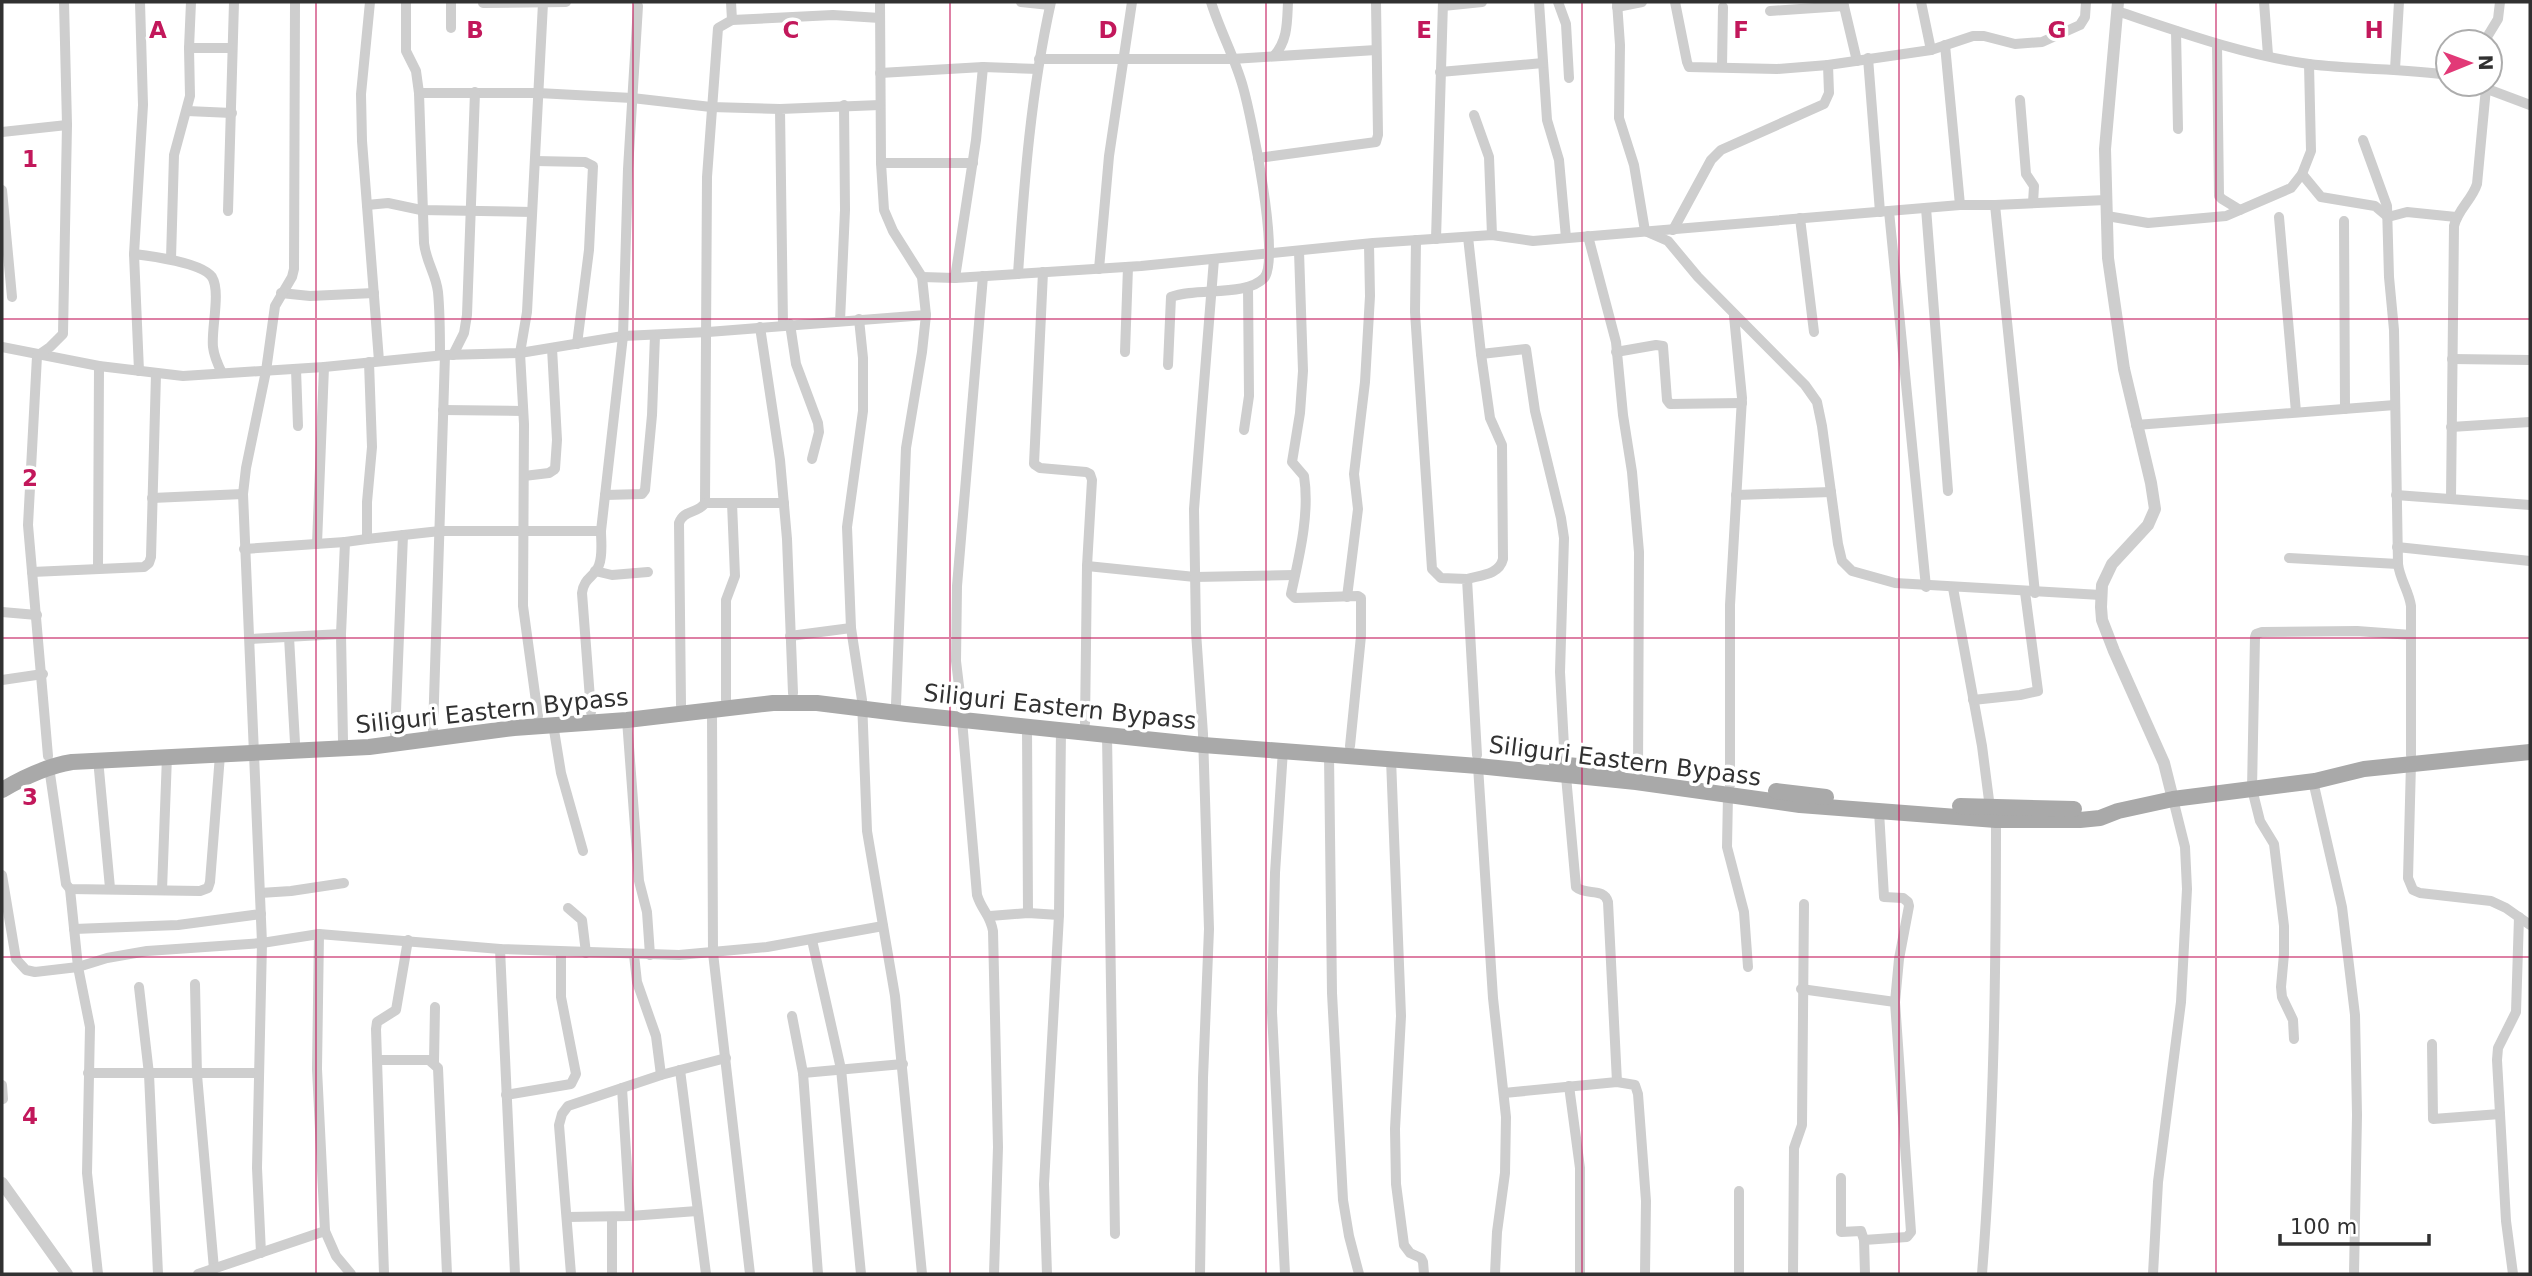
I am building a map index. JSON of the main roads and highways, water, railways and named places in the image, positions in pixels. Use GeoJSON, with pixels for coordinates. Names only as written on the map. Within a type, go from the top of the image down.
{"type":"FeatureCollection","features":[{"type":"Feature","properties":{"kind":"main road","name":"Siliguri Eastern Bypass"},"geometry":{"type":"LineString","coordinates":[[2,790],[49,761],[220,755],[295,743],[394,736],[538,716],[793,693],[862,705],[1085,723],[1329,755],[1477,760]]}},
{"type":"Feature","properties":{"kind":"main road","name":"Siliguri Eastern Bypass"},"geometry":{"type":"LineString","coordinates":[[2,778],[90,750],[380,746],[553,724],[627,720],[794,702],[896,705],[1027,726],[1107,734],[1350,746],[1729,790],[1993,814]]}},
{"type":"Feature","properties":{"kind":"main road","name":"Siliguri Eastern Bypass"},"geometry":{"type":"LineString","coordinates":[[1565,770],[1638,772],[1800,805],[1879,811],[1993,814],[2118,810],[2173,799],[2313,781],[2411,759],[2530,742]]}},
{"type":"Feature","properties":{"kind":"main road","name":"Siliguri Eastern Bypass"},"geometry":{"type":"LineString","coordinates":[[2283,785],[2312,772],[2360,760],[2530,752]]}}]}
